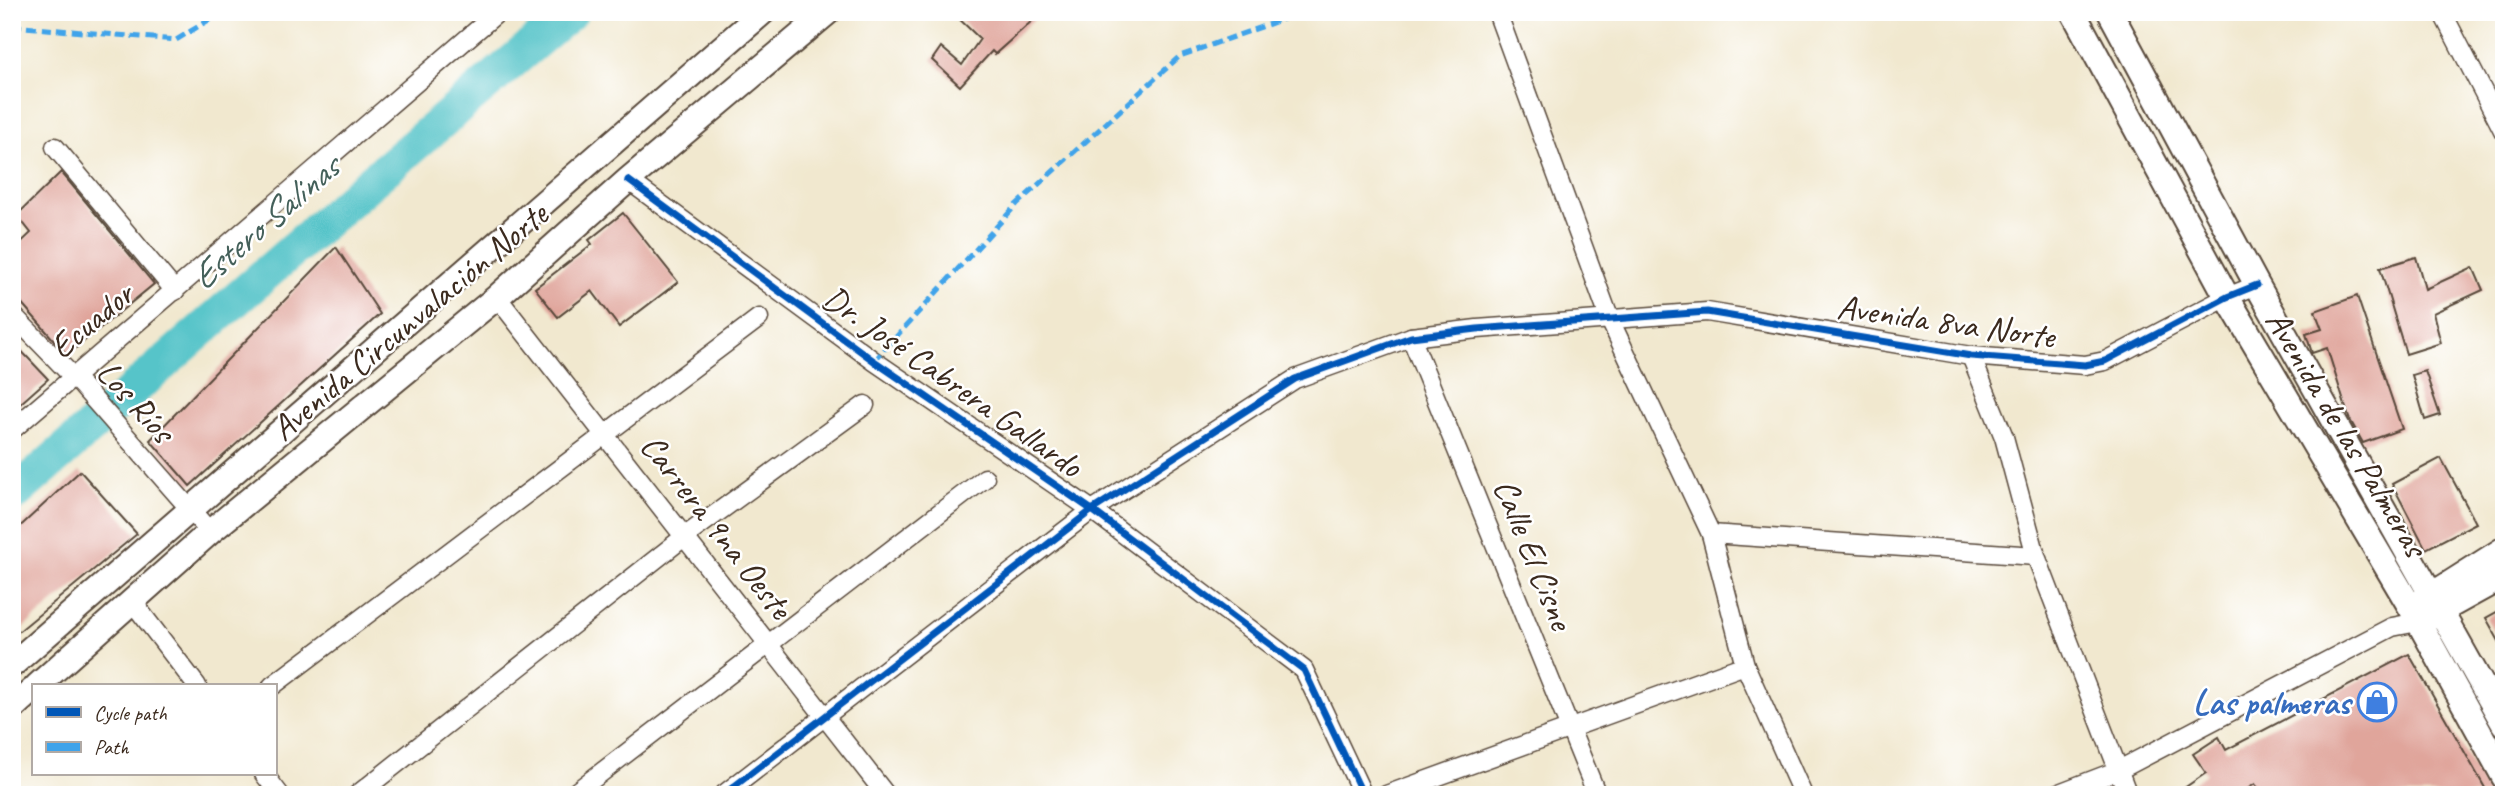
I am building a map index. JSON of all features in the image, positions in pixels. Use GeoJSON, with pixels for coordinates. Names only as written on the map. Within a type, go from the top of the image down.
{"type":"FeatureCollection","features":[{"type":"Feature","properties":{"kind":"main road","name":"Avenida Circunvalación Norte"},"geometry":{"type":"LineString","coordinates":[[12,665],[763,12]]}},
{"type":"Feature","properties":{"kind":"main road","name":"Avenida Circunvalación Norte"},"geometry":{"type":"LineString","coordinates":[[39,684],[210,532],[497,297],[628,180],[828,12]]}},
{"type":"Feature","properties":{"kind":"main road","name":"Avenida de las Palmeras"},"geometry":{"type":"LineString","coordinates":[[2073,12],[2227,298],[2425,610],[2504,724]]}},
{"type":"Feature","properties":{"kind":"main road","name":"Avenida de las Palmeras"},"geometry":{"type":"LineString","coordinates":[[2110,12],[2257,285],[2425,610],[2504,777]]}},
{"type":"Feature","properties":{"kind":"main road"},"geometry":{"type":"LineString","coordinates":[[645,114],[669,145]]}},
{"type":"Feature","properties":{"kind":"main road"},"geometry":{"type":"LineString","coordinates":[[2425,610],[2504,549]]}},
{"type":"Feature","properties":{"kind":"main road"},"geometry":{"type":"LineString","coordinates":[[2425,610],[2504,576]]}},
{"type":"Feature","properties":{"kind":"main road","name":"Avenida Circunvalación Norte"},"geometry":{"type":"LineString","coordinates":[[12,709],[32,691]]}},
{"type":"Feature","properties":{"kind":"street","name":"Ecuador"},"geometry":{"type":"LineString","coordinates":[[12,430],[77,382],[175,290],[498,12]]}},
{"type":"Feature","properties":{"kind":"street"},"geometry":{"type":"LineString","coordinates":[[1497,12],[1610,320],[1710,534],[1745,664],[1803,795]]}},
{"type":"Feature","properties":{"kind":"street"},"geometry":{"type":"LineString","coordinates":[[2442,12],[2504,132]]}},
{"type":"Feature","properties":{"kind":"street"},"geometry":{"type":"LineString","coordinates":[[55,147],[175,290]]}},
{"type":"Feature","properties":{"kind":"street","name":"Dr. José Cabrera Gallardo"},"geometry":{"type":"LineString","coordinates":[[628,180],[874,361],[1092,510],[1304,670],[1363,795]]}},
{"type":"Feature","properties":{"kind":"street","name":"Avenida 8va Norte"},"geometry":{"type":"LineString","coordinates":[[723,795],[1092,510],[1295,379],[1411,338],[1476,329],[1707,312],[1971,356],[2085,365],[2105,361],[2257,285]]}},
{"type":"Feature","properties":{"kind":"street","name":"Carrera 9na Oeste"},"geometry":{"type":"LineString","coordinates":[[497,297],[886,795]]}},
{"type":"Feature","properties":{"kind":"street","name":"Los Ríos"},"geometry":{"type":"LineString","coordinates":[[12,314],[77,382],[210,532]]}},
{"type":"Feature","properties":{"kind":"street"},"geometry":{"type":"LineString","coordinates":[[275,684],[759,318]]}},
{"type":"Feature","properties":{"kind":"street","name":"Calle El Cisne"},"geometry":{"type":"LineString","coordinates":[[1411,338],[1597,795]]}},
{"type":"Feature","properties":{"kind":"street"},"geometry":{"type":"LineString","coordinates":[[1971,356],[2004,437],[2036,556],[2128,795]]}},
{"type":"Feature","properties":{"kind":"street"},"geometry":{"type":"LineString","coordinates":[[357,795],[684,537],[865,405]]}},
{"type":"Feature","properties":{"kind":"street"},"geometry":{"type":"LineString","coordinates":[[572,795],[985,478]]}},
{"type":"Feature","properties":{"kind":"street"},"geometry":{"type":"LineString","coordinates":[[1710,534],[2036,556]]}},
{"type":"Feature","properties":{"kind":"street"},"geometry":{"type":"LineString","coordinates":[[131,601],[195,684]]}},
{"type":"Feature","properties":{"kind":"street"},"geometry":{"type":"LineString","coordinates":[[2054,795],[2119,770],[2425,610]]}},
{"type":"Feature","properties":{"kind":"street"},"geometry":{"type":"LineString","coordinates":[[1386,795],[1745,664]]}},
{"type":"Feature","properties":{"kind":"street"},"geometry":{"type":"LineString","coordinates":[[266,776],[280,795]]}},
{"type":"Feature","properties":{"kind":"building"},"geometry":{"type":"Polygon","coordinates":[[[952,12],[1042,12],[995,54],[992,51],[960,86],[932,60],[941,47],[962,65],[980,39],[952,12]]]}},
{"type":"Feature","properties":{"kind":"building"},"geometry":{"type":"Polygon","coordinates":[[[61,172],[154,284],[67,355],[12,292],[12,251],[31,233],[17,215],[61,172]]]}},
{"type":"Feature","properties":{"kind":"building"},"geometry":{"type":"Polygon","coordinates":[[[623,213],[678,282],[619,327],[592,291],[558,317],[535,288],[592,244],[589,240],[623,213]]]}},
{"type":"Feature","properties":{"kind":"building"},"geometry":{"type":"Polygon","coordinates":[[[336,247],[380,314],[190,486],[150,440],[336,247]]]}},
{"type":"Feature","properties":{"kind":"building"},"geometry":{"type":"Polygon","coordinates":[[[2416,257],[2425,289],[2473,267],[2483,290],[2433,313],[2441,343],[2406,354],[2380,268],[2416,257]]]}},
{"type":"Feature","properties":{"kind":"building"},"geometry":{"type":"Polygon","coordinates":[[[2357,296],[2402,429],[2363,443],[2349,418],[2327,348],[2312,353],[2306,334],[2322,329],[2315,311],[2357,296]]]}},
{"type":"Feature","properties":{"kind":"building"},"geometry":{"type":"Polygon","coordinates":[[[12,341],[48,379],[12,411],[12,341]]]}},
{"type":"Feature","properties":{"kind":"building"},"geometry":{"type":"Polygon","coordinates":[[[2425,371],[2440,415],[2425,420],[2412,375],[2425,371]]]}},
{"type":"Feature","properties":{"kind":"building"},"geometry":{"type":"Polygon","coordinates":[[[2441,458],[2476,523],[2426,549],[2392,484],[2441,458]]]}},
{"type":"Feature","properties":{"kind":"building"},"geometry":{"type":"Polygon","coordinates":[[[80,471],[137,534],[12,637],[12,534],[80,471]]]}},
{"type":"Feature","properties":{"kind":"building"},"geometry":{"type":"Polygon","coordinates":[[[2504,608],[2504,650],[2486,618],[2504,608]]]}},
{"type":"Feature","properties":{"kind":"building","name":"Las palmeras"},"geometry":{"type":"Polygon","coordinates":[[[2409,654],[2489,795],[2264,795],[2255,784],[2238,795],[2174,795],[2206,773],[2193,754],[2219,737],[2226,750],[2409,654]]]}},
{"type":"Feature","properties":{"kind":"waterway","name":"Estero Salinas"},"geometry":{"type":"LineString","coordinates":[[12,496],[367,185],[571,12]]}},
{"type":"Feature","properties":{"kind":"marked path"},"geometry":{"type":"LineString","coordinates":[[12,26],[176,40],[222,12]]}},
{"type":"Feature","properties":{"kind":"marked path"},"geometry":{"type":"LineString","coordinates":[[874,361],[1017,204],[1180,56],[1303,12]]}},
{"type":"Feature","properties":{"kind":"cycle path"},"geometry":{"type":"LineString","coordinates":[[628,180],[874,361],[1092,510],[1304,670],[1363,795]]}},
{"type":"Feature","properties":{"kind":"cycle path"},"geometry":{"type":"LineString","coordinates":[[723,795],[1092,510],[1295,379],[1411,337],[1477,329],[1707,312],[1971,356],[2085,365],[2105,361],[2227,297],[2257,285]]}},
{"type":"Feature","properties":{"kind":"place","name":"Las palmeras"},"geometry":{"type":"Point","coordinates":[2377,702]}}]}
